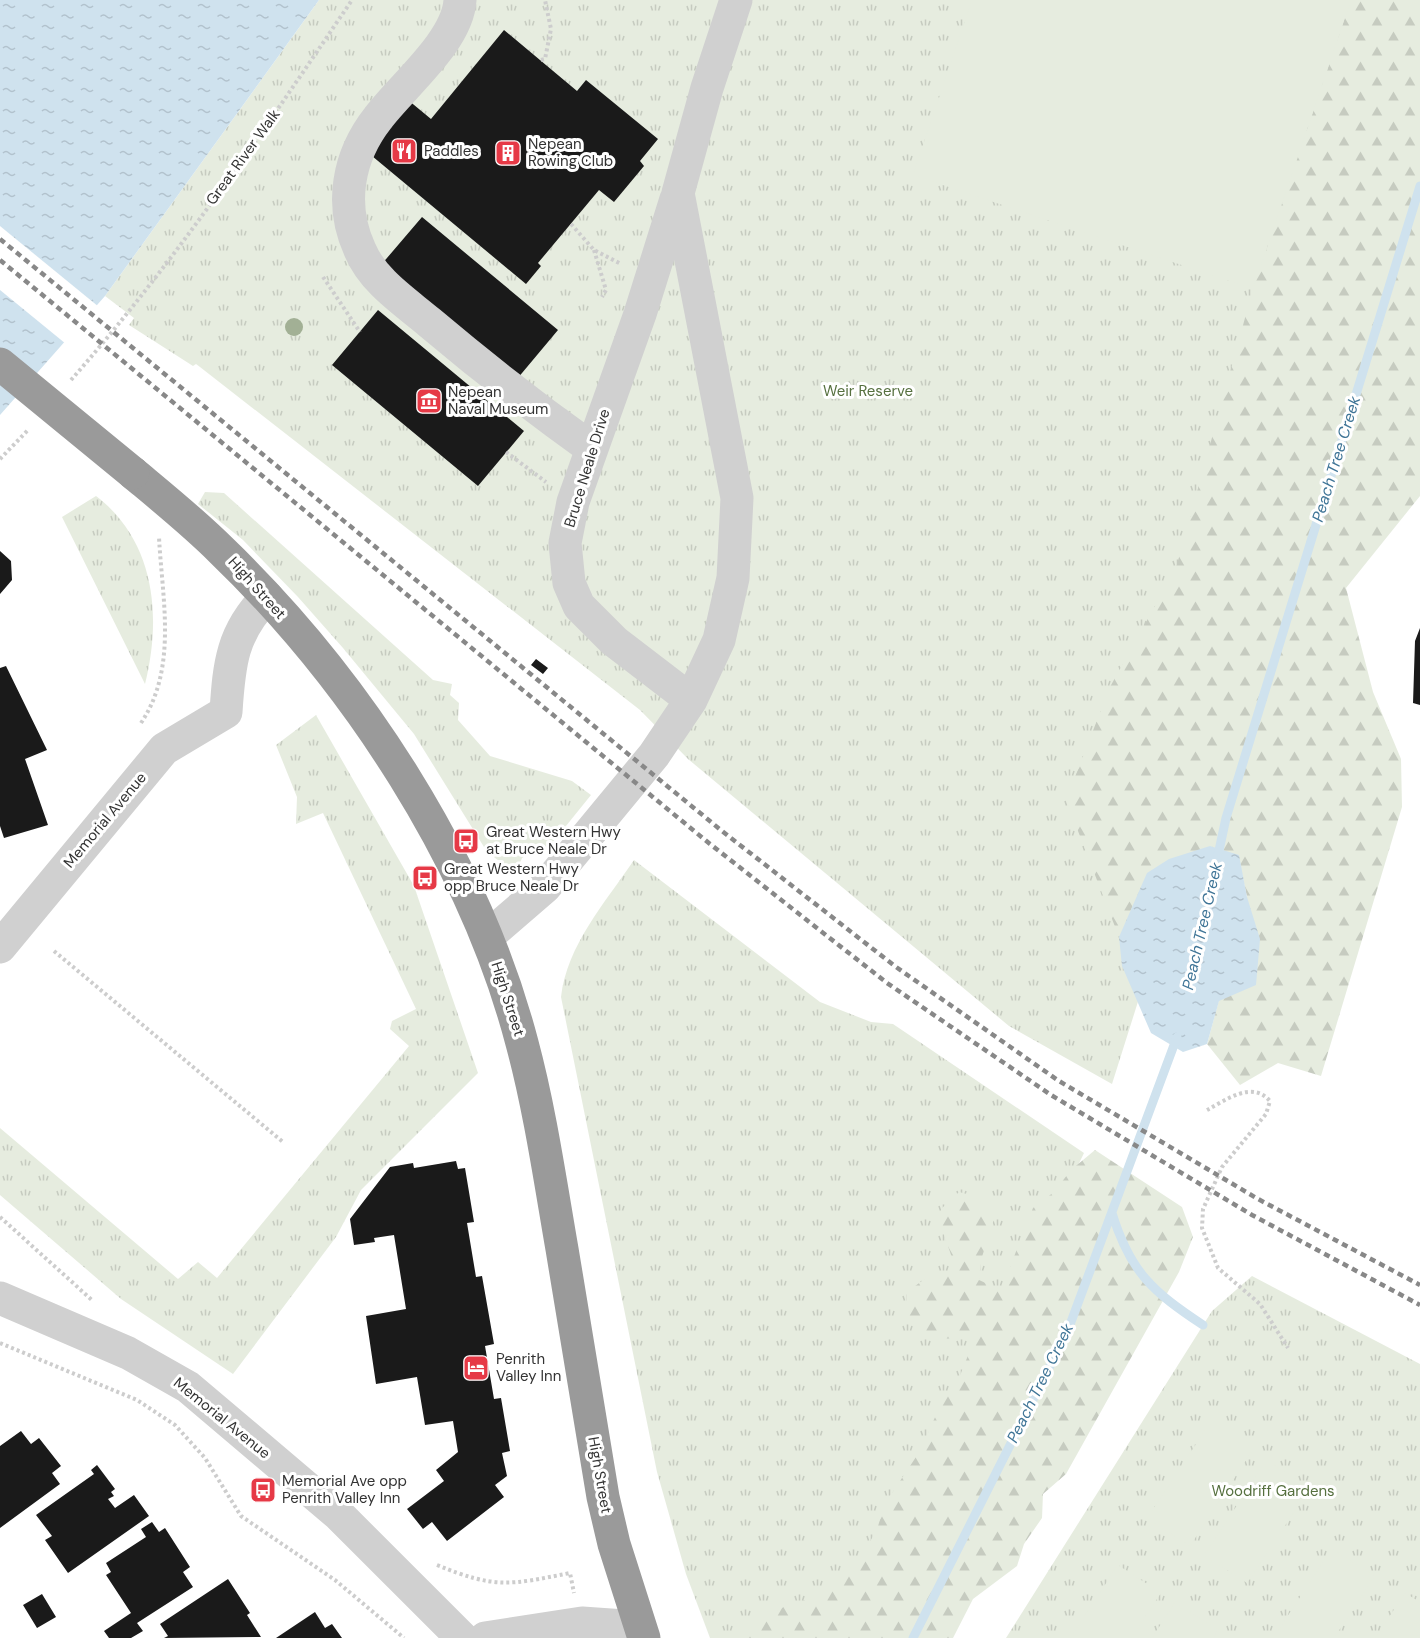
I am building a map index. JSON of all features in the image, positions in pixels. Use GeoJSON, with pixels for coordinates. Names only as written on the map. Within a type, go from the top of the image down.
{"type":"FeatureCollection","features":[{"type":"Feature","properties":{"kind":"highway","name":"High Street"},"geometry":{"type":"LineString","coordinates":[[0,364],[133,473],[219,548],[267,597],[332,674],[381,743],[430,822],[487,937],[522,1042],[540,1119],[603,1497],[636,1634]]}},
{"type":"Feature","properties":{"kind":"street"},"geometry":{"type":"LineString","coordinates":[[460,0],[457,18],[443,41],[378,118],[356,151],[350,188],[353,231],[360,252],[384,284],[470,357],[591,448]]}},
{"type":"Feature","properties":{"kind":"street","name":"Bruce Neale Drive"},"geometry":{"type":"LineString","coordinates":[[691,700],[614,641],[579,606],[569,583],[565,543],[573,502],[653,275],[707,88],[736,0]]}},
{"type":"Feature","properties":{"kind":"street","name":"Bruce Neale Drive"},"geometry":{"type":"LineString","coordinates":[[487,937],[545,887],[654,755],[691,700],[719,640],[727,609],[737,536],[737,498],[678,193]]}},
{"type":"Feature","properties":{"kind":"street","name":"Memorial Avenue"},"geometry":{"type":"LineString","coordinates":[[0,947],[164,749],[226,712],[229,668],[237,639],[242,628],[267,597]]}},
{"type":"Feature","properties":{"kind":"street","name":"Memorial Avenue"},"geometry":{"type":"LineString","coordinates":[[0,1298],[128,1353],[188,1387],[339,1515],[462,1638]]}},
{"type":"Feature","properties":{"kind":"street"},"geometry":{"type":"LineString","coordinates":[[485,1638],[582,1623],[636,1634]]}},
{"type":"Feature","properties":{"kind":"path","name":"Great River Walk"},"geometry":{"type":"LineString","coordinates":[[130,312],[290,92],[352,0]]}},
{"type":"Feature","properties":{"kind":"path"},"geometry":{"type":"LineString","coordinates":[[540,60],[545,59],[551,29],[545,0]]}},
{"type":"Feature","properties":{"kind":"path"},"geometry":{"type":"LineString","coordinates":[[571,224],[594,250],[628,267],[653,275]]}},
{"type":"Feature","properties":{"kind":"path"},"geometry":{"type":"LineString","coordinates":[[594,250],[606,290],[602,297]]}},
{"type":"Feature","properties":{"kind":"path"},"geometry":{"type":"LineString","coordinates":[[323,277],[360,332]]}},
{"type":"Feature","properties":{"kind":"path"},"geometry":{"type":"LineString","coordinates":[[0,459],[12,448]]}},
{"type":"Feature","properties":{"kind":"path"},"geometry":{"type":"LineString","coordinates":[[506,452],[573,502]]}},
{"type":"Feature","properties":{"kind":"path"},"geometry":{"type":"LineString","coordinates":[[136,729],[153,699],[164,650],[165,596],[159,531]]}},
{"type":"Feature","properties":{"kind":"path"},"geometry":{"type":"LineString","coordinates":[[54,951],[283,1142]]}},
{"type":"Feature","properties":{"kind":"path"},"geometry":{"type":"LineString","coordinates":[[1207,1110],[1242,1092],[1253,1090],[1264,1093],[1270,1101],[1266,1114],[1222,1167],[1203,1209],[1203,1228],[1218,1268],[1260,1304],[1288,1348]]}},
{"type":"Feature","properties":{"kind":"path"},"geometry":{"type":"LineString","coordinates":[[0,1342],[137,1400],[175,1425],[205,1458],[241,1516],[335,1580],[404,1638]]}},
{"type":"Feature","properties":{"kind":"green space","name":"Weir Reserve"},"geometry":{"type":"Polygon","coordinates":[[[319,0],[1375,0],[1219,745],[1112,1084],[1009,1026],[688,759],[640,710],[200,367],[196,364],[193,366],[129,325],[134,318],[105,296],[319,0]]]}},
{"type":"Feature","properties":{"kind":"green space"},"geometry":{"type":"Polygon","coordinates":[[[972,0],[1351,0],[1253,289],[913,175],[972,0]]]}},
{"type":"Feature","properties":{"kind":"green space"},"geometry":{"type":"Polygon","coordinates":[[[1351,0],[1420,0],[1420,496],[1346,588],[1373,692],[1401,759],[1402,807],[1321,1076],[1278,1063],[1240,1085],[1207,1044],[1247,897],[1238,855],[1169,859],[1147,873],[1119,937],[1066,800],[1110,687],[1176,568],[1253,289],[1351,0]]]}},
{"type":"Feature","properties":{"kind":"green space"},"geometry":{"type":"Polygon","coordinates":[[[205,492],[224,493],[433,680],[452,684],[450,695],[459,703],[458,720],[490,756],[572,781],[591,795],[549,847],[538,855],[527,855],[522,858],[518,868],[503,863],[484,847],[414,734],[298,597],[243,540],[198,504],[205,492]]]}},
{"type":"Feature","properties":{"kind":"green space"},"geometry":{"type":"Polygon","coordinates":[[[96,496],[116,514],[131,535],[142,557],[149,581],[153,606],[153,632],[145,684],[62,517],[96,496]]]}},
{"type":"Feature","properties":{"kind":"green space"},"geometry":{"type":"Polygon","coordinates":[[[316,715],[414,886],[478,1073],[361,1190],[336,1237],[233,1374],[121,1299],[0,1195],[0,1128],[178,1279],[198,1262],[217,1278],[409,1046],[390,1029],[392,1021],[416,1009],[323,813],[296,824],[297,797],[276,745],[316,715]]]}},
{"type":"Feature","properties":{"kind":"green space"},"geometry":{"type":"Polygon","coordinates":[[[634,860],[820,1002],[871,1022],[893,1024],[1084,1153],[849,1638],[710,1638],[686,1574],[657,1472],[561,997],[565,978],[579,942],[634,860]]]}},
{"type":"Feature","properties":{"kind":"green space"},"geometry":{"type":"Polygon","coordinates":[[[1095,1150],[1182,1207],[1193,1237],[1179,1272],[1066,1474],[1043,1494],[1042,1518],[1024,1544],[1017,1566],[973,1599],[953,1638],[745,1638],[765,1619],[782,1608],[801,1601],[828,1596],[840,1577],[859,1559],[877,1530],[884,1505],[920,1451],[944,1397],[959,1378],[975,1338],[925,1339],[907,1316],[907,1292],[926,1278],[956,1269],[942,1229],[941,1209],[959,1192],[983,1198],[995,1216],[981,1260],[979,1280],[1001,1290],[1033,1208],[1054,1192],[1071,1170],[1095,1150]]]}},
{"type":"Feature","properties":{"kind":"green space","name":"Woodriff Gardens"},"geometry":{"type":"Polygon","coordinates":[[[1252,1276],[1420,1364],[1420,1638],[1006,1638],[1212,1311],[1252,1276]]]}},
{"type":"Feature","properties":{"kind":"green space"},"geometry":{"type":"Polygon","coordinates":[[[1210,1423],[1252,1451],[1190,1546],[1147,1518],[1210,1423]]]}},
{"type":"Feature","properties":{"kind":"green space"},"geometry":{"type":"Polygon","coordinates":[[[1267,1460],[1310,1488],[1247,1583],[1204,1555],[1267,1460]]]}},
{"type":"Feature","properties":{"kind":"green space"},"geometry":{"type":"Polygon","coordinates":[[[1332,1549],[1375,1576],[1334,1638],[1273,1638],[1332,1549]]]}},
{"type":"Feature","properties":{"kind":"green space"},"geometry":{"type":"Polygon","coordinates":[[[1118,1565],[1161,1593],[1131,1638],[1070,1638],[1118,1565]]]}},
{"type":"Feature","properties":{"kind":"green space"},"geometry":{"type":"Polygon","coordinates":[[[1405,1593],[1420,1602],[1420,1638],[1375,1638],[1405,1593]]]}},
{"type":"Feature","properties":{"kind":"green space"},"geometry":{"type":"Polygon","coordinates":[[[1175,1602],[1218,1630],[1213,1638],[1152,1638],[1175,1602]]]}},
{"type":"Feature","properties":{"kind":"water"},"geometry":{"type":"Polygon","coordinates":[[[0,0],[319,0],[105,296],[0,415],[0,0]]]}},
{"type":"Feature","properties":{"kind":"water"},"geometry":{"type":"Polygon","coordinates":[[[1210,846],[1239,855],[1247,897],[1260,939],[1256,985],[1219,1001],[1207,1044],[1183,1052],[1151,1033],[1122,966],[1119,937],[1147,873],[1169,859],[1210,846]]]}},
{"type":"Feature","properties":{"kind":"pier"},"geometry":{"type":"Polygon","coordinates":[[[0,226],[99,307],[66,344],[0,290],[0,226]]]}},
{"type":"Feature","properties":{"kind":"building","name":"Nepean Rowing Club"},"geometry":{"type":"Polygon","coordinates":[[[504,30],[577,91],[586,80],[658,139],[640,161],[644,166],[614,202],[599,190],[538,263],[541,266],[526,284],[360,146],[402,95],[431,119],[504,30]]]}},
{"type":"Feature","properties":{"kind":"building"},"geometry":{"type":"Polygon","coordinates":[[[422,217],[558,330],[517,379],[381,265],[422,217]]]}},
{"type":"Feature","properties":{"kind":"building"},"geometry":{"type":"Polygon","coordinates":[[[378,310],[524,431],[478,486],[332,365],[378,310]]]}},
{"type":"Feature","properties":{"kind":"building"},"geometry":{"type":"Polygon","coordinates":[[[0,551],[11,561],[12,580],[0,594],[0,551]]]}},
{"type":"Feature","properties":{"kind":"building"},"geometry":{"type":"Polygon","coordinates":[[[1420,628],[1420,705],[1413,703],[1415,641],[1420,628]]]}},
{"type":"Feature","properties":{"kind":"building"},"geometry":{"type":"Polygon","coordinates":[[[536,659],[548,668],[543,674],[531,665],[536,659]]]}},
{"type":"Feature","properties":{"kind":"building"},"geometry":{"type":"Polygon","coordinates":[[[6,666],[47,750],[25,759],[48,825],[4,838],[0,826],[0,668],[6,666]]]}},
{"type":"Feature","properties":{"kind":"building","name":"Penrith Valley Inn"},"geometry":{"type":"Polygon","coordinates":[[[456,1161],[458,1169],[465,1168],[474,1222],[467,1223],[476,1277],[482,1276],[494,1344],[485,1346],[494,1399],[501,1398],[510,1451],[502,1453],[507,1476],[495,1485],[504,1497],[447,1541],[432,1522],[423,1529],[407,1509],[444,1481],[436,1470],[458,1452],[453,1421],[425,1425],[417,1377],[376,1384],[366,1316],[406,1309],[394,1235],[374,1238],[375,1242],[354,1245],[350,1219],[390,1167],[413,1163],[414,1168],[456,1161]]]}},
{"type":"Feature","properties":{"kind":"building"},"geometry":{"type":"Polygon","coordinates":[[[21,1431],[31,1444],[39,1438],[61,1466],[52,1473],[60,1484],[0,1528],[0,1446],[21,1431]]]}},
{"type":"Feature","properties":{"kind":"building"},"geometry":{"type":"Polygon","coordinates":[[[97,1465],[115,1489],[111,1492],[114,1496],[108,1499],[115,1508],[134,1495],[149,1516],[68,1573],[45,1540],[52,1536],[36,1515],[94,1474],[91,1470],[97,1465]]]}},
{"type":"Feature","properties":{"kind":"building"},"geometry":{"type":"Polygon","coordinates":[[[152,1522],[159,1532],[165,1528],[190,1567],[183,1572],[193,1587],[137,1623],[143,1631],[131,1638],[109,1638],[104,1631],[131,1613],[106,1575],[111,1572],[106,1563],[146,1537],[141,1529],[152,1522]]]}},
{"type":"Feature","properties":{"kind":"building"},"geometry":{"type":"Polygon","coordinates":[[[228,1579],[250,1613],[247,1615],[261,1637],[164,1638],[168,1636],[160,1624],[228,1579]]]}},
{"type":"Feature","properties":{"kind":"building"},"geometry":{"type":"Polygon","coordinates":[[[42,1594],[56,1617],[37,1628],[23,1605],[42,1594]]]}},
{"type":"Feature","properties":{"kind":"building"},"geometry":{"type":"Polygon","coordinates":[[[315,1612],[325,1628],[332,1624],[342,1638],[276,1638],[315,1612]]]}},
{"type":"Feature","properties":{"kind":"waterway","name":"Peach Tree Creek"},"geometry":{"type":"LineString","coordinates":[[1217,860],[1226,818],[1420,186]]}},
{"type":"Feature","properties":{"kind":"waterway","name":"Peach Tree Creek"},"geometry":{"type":"LineString","coordinates":[[913,1638],[1068,1330],[1177,1037]]}},
{"type":"Feature","properties":{"kind":"waterway"},"geometry":{"type":"LineString","coordinates":[[1112,1213],[1127,1251],[1146,1279],[1170,1302],[1203,1325]]}},
{"type":"Feature","properties":{"kind":"railway"},"geometry":{"type":"LineString","coordinates":[[0,239],[722,831],[896,967],[1059,1081],[1258,1199],[1420,1285]]}},
{"type":"Feature","properties":{"kind":"railway"},"geometry":{"type":"LineString","coordinates":[[0,260],[710,844],[887,983],[1051,1095],[1252,1215],[1420,1305]]}},
{"type":"Feature","properties":{"kind":"place","name":"Paddles"},"geometry":{"type":"Point","coordinates":[404,151]}},
{"type":"Feature","properties":{"kind":"place","name":"Nepean Rowing Club"},"geometry":{"type":"Point","coordinates":[508,153]}},
{"type":"Feature","properties":{"kind":"place","name":"Nepean Naval Museum"},"geometry":{"type":"Point","coordinates":[429,401]}},
{"type":"Feature","properties":{"kind":"place","name":"Great Western Hwy at Bruce Neale Dr"},"geometry":{"type":"Point","coordinates":[466,841]}},
{"type":"Feature","properties":{"kind":"place","name":"Great Western Hwy opp Bruce Neale Dr"},"geometry":{"type":"Point","coordinates":[425,878]}},
{"type":"Feature","properties":{"kind":"place","name":"Penrith Valley Inn"},"geometry":{"type":"Point","coordinates":[476,1368]}},
{"type":"Feature","properties":{"kind":"place","name":"Memorial Ave opp Penrith Valley Inn"},"geometry":{"type":"Point","coordinates":[263,1490]}}]}
